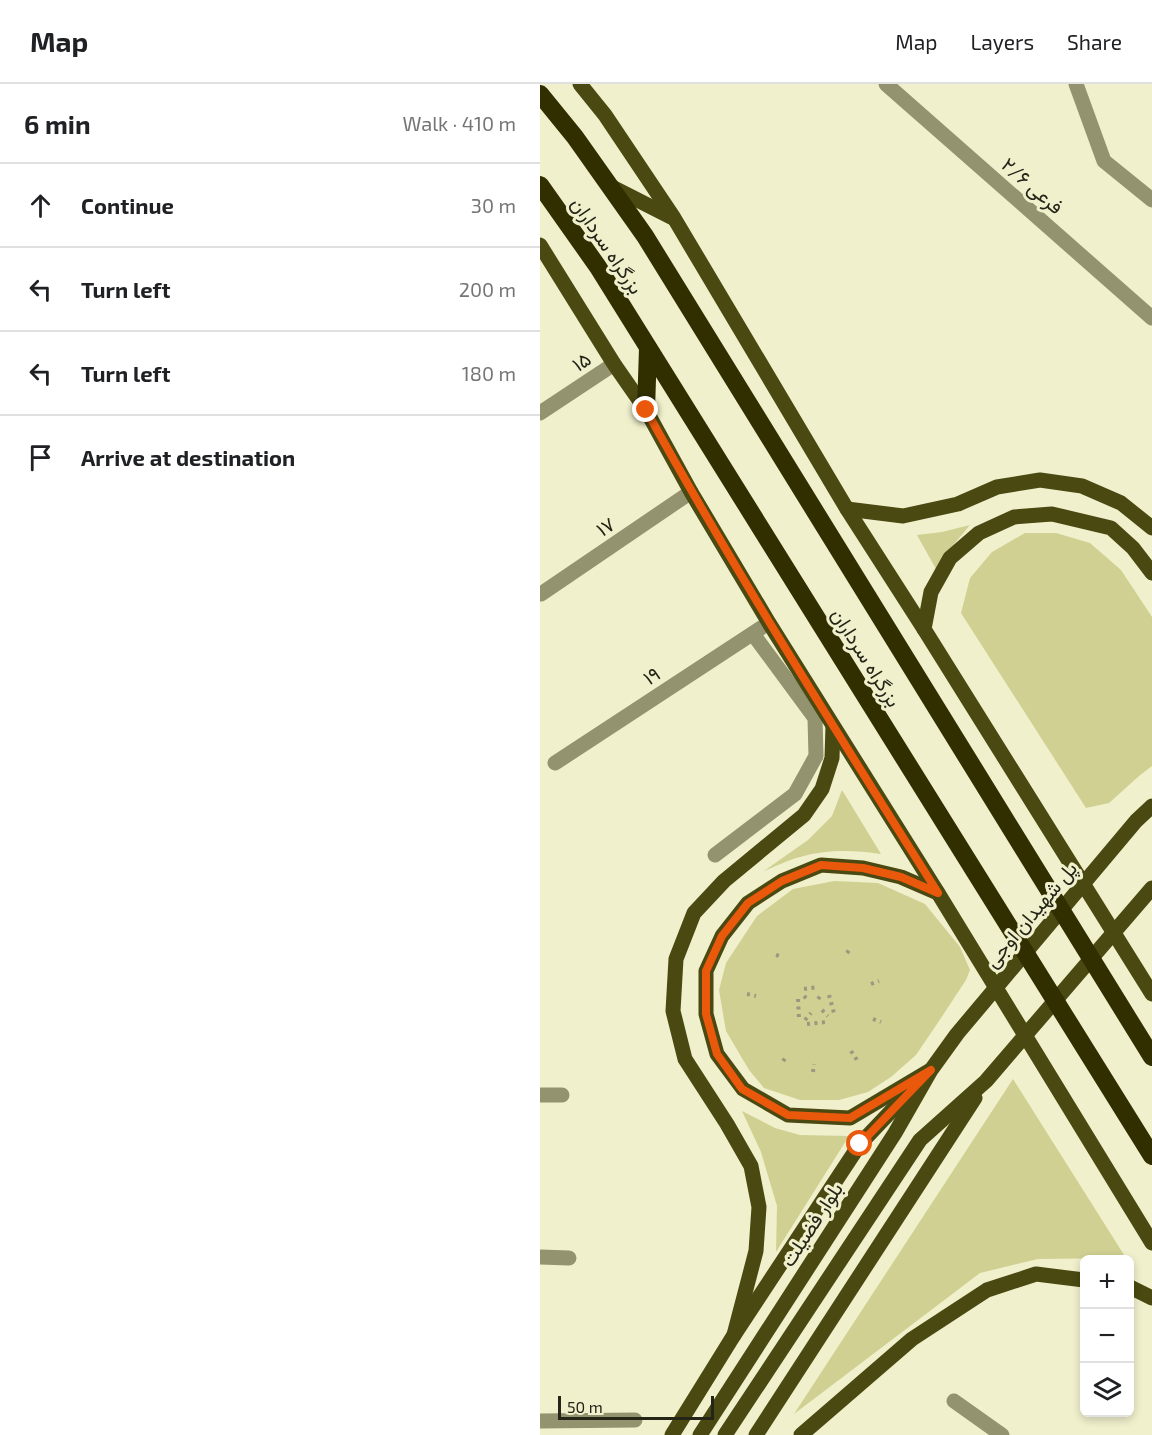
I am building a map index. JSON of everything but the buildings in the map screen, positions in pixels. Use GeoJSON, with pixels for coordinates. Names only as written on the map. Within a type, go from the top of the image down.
{"type":"FeatureCollection","features":[{"type":"Feature","properties":{"kind":"highway","name":"بزرگراه سرداران"},"geometry":{"type":"LineString","coordinates":[[540,94],[575,137],[645,236],[1152,1056]]}},
{"type":"Feature","properties":{"kind":"highway","name":"بزرگراه سرداران"},"geometry":{"type":"LineString","coordinates":[[540,185],[598,267],[1152,1155]]}},
{"type":"Feature","properties":{"kind":"highway"},"geometry":{"type":"LineString","coordinates":[[646,410],[648,348]]}},
{"type":"Feature","properties":{"kind":"main road"},"geometry":{"type":"LineString","coordinates":[[580,84],[605,115],[674,218],[847,509],[1152,994]]}},
{"type":"Feature","properties":{"kind":"main road"},"geometry":{"type":"LineString","coordinates":[[609,185],[674,218]]}},
{"type":"Feature","properties":{"kind":"main road"},"geometry":{"type":"LineString","coordinates":[[540,245],[614,364],[646,410],[691,492],[770,623],[1152,1243]]}},
{"type":"Feature","properties":{"kind":"main road"},"geometry":{"type":"LineString","coordinates":[[847,509],[903,516],[958,504],[997,487],[1040,480],[1082,486],[1121,503],[1152,528]]}},
{"type":"Feature","properties":{"kind":"main road"},"geometry":{"type":"LineString","coordinates":[[924,629],[931,591],[950,558],[979,533],[1014,517],[1052,514],[1112,528],[1133,548],[1152,573]]}},
{"type":"Feature","properties":{"kind":"main road"},"geometry":{"type":"LineString","coordinates":[[734,1335],[756,1251],[759,1207],[751,1166],[685,1059],[673,1011],[676,959],[694,913],[724,881],[804,815],[822,789],[832,758],[833,726]]}},
{"type":"Feature","properties":{"kind":"main road","name":"پل شهیدان اوجی"},"geometry":{"type":"LineString","coordinates":[[957,1035],[1136,821],[1152,806]]}},
{"type":"Feature","properties":{"kind":"main road"},"geometry":{"type":"LineString","coordinates":[[931,1070],[850,1118],[788,1115],[742,1089],[717,1054],[706,1014],[706,971],[722,936],[748,903],[782,881],[821,865],[863,868],[901,877],[938,893]]}},
{"type":"Feature","properties":{"kind":"main road"},"geometry":{"type":"LineString","coordinates":[[725,1435],[920,1140],[986,1081],[1152,888]]}},
{"type":"Feature","properties":{"kind":"main road","name":"بلوار فضیلت"},"geometry":{"type":"LineString","coordinates":[[700,1435],[895,1133],[931,1070],[957,1035]]}},
{"type":"Feature","properties":{"kind":"main road"},"geometry":{"type":"LineString","coordinates":[[672,1435],[734,1335],[860,1144],[931,1070]]}},
{"type":"Feature","properties":{"kind":"main road"},"geometry":{"type":"LineString","coordinates":[[756,1435],[986,1081]]}},
{"type":"Feature","properties":{"kind":"main road"},"geometry":{"type":"LineString","coordinates":[[801,1435],[912,1339],[987,1290],[1036,1274],[1080,1280]]}},
{"type":"Feature","properties":{"kind":"main road"},"geometry":{"type":"LineString","coordinates":[[1134,1289],[1152,1298]]}},
{"type":"Feature","properties":{"kind":"street","name":"فرعی ۲/۶"},"geometry":{"type":"LineString","coordinates":[[886,84],[1152,318]]}},
{"type":"Feature","properties":{"kind":"street"},"geometry":{"type":"LineString","coordinates":[[1076,84],[1104,161],[1152,200]]}},
{"type":"Feature","properties":{"kind":"street","name":"۱۵"},"geometry":{"type":"LineString","coordinates":[[540,413],[614,364]]}},
{"type":"Feature","properties":{"kind":"street","name":"۱۷"},"geometry":{"type":"LineString","coordinates":[[541,594],[691,492]]}},
{"type":"Feature","properties":{"kind":"street","name":"۱۹"},"geometry":{"type":"LineString","coordinates":[[555,763],[770,623]]}},
{"type":"Feature","properties":{"kind":"street"},"geometry":{"type":"LineString","coordinates":[[715,855],[795,794],[816,756],[815,718],[753,634]]}},
{"type":"Feature","properties":{"kind":"street"},"geometry":{"type":"LineString","coordinates":[[540,1095],[562,1095]]}},
{"type":"Feature","properties":{"kind":"street"},"geometry":{"type":"LineString","coordinates":[[540,1257],[568,1257]]}},
{"type":"Feature","properties":{"kind":"street"},"geometry":{"type":"LineString","coordinates":[[954,1401],[1002,1435]]}},
{"type":"Feature","properties":{"kind":"street"},"geometry":{"type":"LineString","coordinates":[[540,1421],[635,1420]]}},
{"type":"Feature","properties":{"kind":"path"},"geometry":{"type":"LineString","coordinates":[[847,953],[850,949]]}},
{"type":"Feature","properties":{"kind":"path"},"geometry":{"type":"LineString","coordinates":[[872,984],[879,981]]}},
{"type":"Feature","properties":{"kind":"path"},"geometry":{"type":"LineString","coordinates":[[804,989],[818,987]]}},
{"type":"Feature","properties":{"kind":"path"},"geometry":{"type":"LineString","coordinates":[[747,994],[756,996]]}},
{"type":"Feature","properties":{"kind":"path"},"geometry":{"type":"LineString","coordinates":[[818,999],[822,994]]}},
{"type":"Feature","properties":{"kind":"path"},"geometry":{"type":"LineString","coordinates":[[829,995],[834,1013]]}},
{"type":"Feature","properties":{"kind":"path"},"geometry":{"type":"LineString","coordinates":[[804,996],[808,1001]]}},
{"type":"Feature","properties":{"kind":"path"},"geometry":{"type":"LineString","coordinates":[[798,999],[799,1019]]}},
{"type":"Feature","properties":{"kind":"path"},"geometry":{"type":"LineString","coordinates":[[822,1010],[828,1016]]}},
{"type":"Feature","properties":{"kind":"path"},"geometry":{"type":"LineString","coordinates":[[811,1013],[806,1022],[826,1022]]}},
{"type":"Feature","properties":{"kind":"path"},"geometry":{"type":"LineString","coordinates":[[873,1019],[881,1022]]}},
{"type":"Feature","properties":{"kind":"path"},"geometry":{"type":"LineString","coordinates":[[851,1051],[857,1060]]}},
{"type":"Feature","properties":{"kind":"path"},"geometry":{"type":"LineString","coordinates":[[813,1072],[814,1064]]}},
{"type":"Feature","properties":{"kind":"green space"},"geometry":{"type":"Polygon","coordinates":[[[970,525],[949,550],[936,569],[917,535],[970,525]]]}},
{"type":"Feature","properties":{"kind":"green space"},"geometry":{"type":"Polygon","coordinates":[[[1025,533],[1056,533],[1090,543],[1121,570],[1152,617],[1152,766],[1109,803],[1086,808],[961,613],[970,578],[992,552],[1025,533]]]}},
{"type":"Feature","properties":{"kind":"green space"},"geometry":{"type":"Polygon","coordinates":[[[842,790],[881,854],[830,851],[795,858],[764,871],[808,840],[832,816],[842,790]]]}},
{"type":"Feature","properties":{"kind":"green space"},"geometry":{"type":"Polygon","coordinates":[[[834,881],[878,883],[925,904],[960,947],[970,970],[966,980],[916,1055],[891,1077],[868,1092],[839,1100],[800,1100],[764,1088],[749,1070],[726,1031],[719,990],[726,963],[757,916],[793,889],[834,881]]]}},
{"type":"Feature","properties":{"kind":"green space"},"geometry":{"type":"Polygon","coordinates":[[[1013,1079],[1124,1255],[1080,1255],[1080,1259],[1038,1259],[980,1273],[794,1414],[1013,1079]]]}},
{"type":"Feature","properties":{"kind":"green space"},"geometry":{"type":"Polygon","coordinates":[[[742,1111],[775,1128],[800,1135],[849,1136],[776,1252],[777,1206],[761,1152],[742,1111]]]}},
{"type":"Feature","properties":{"kind":"route"},"geometry":{"type":"LineString","coordinates":[[646,410],[691,492],[770,623],[938,893],[901,877],[863,868],[821,865],[782,881],[748,903],[722,936],[706,971],[706,1014],[717,1054],[742,1089],[788,1115],[850,1118],[931,1070],[860,1144]]}}]}
